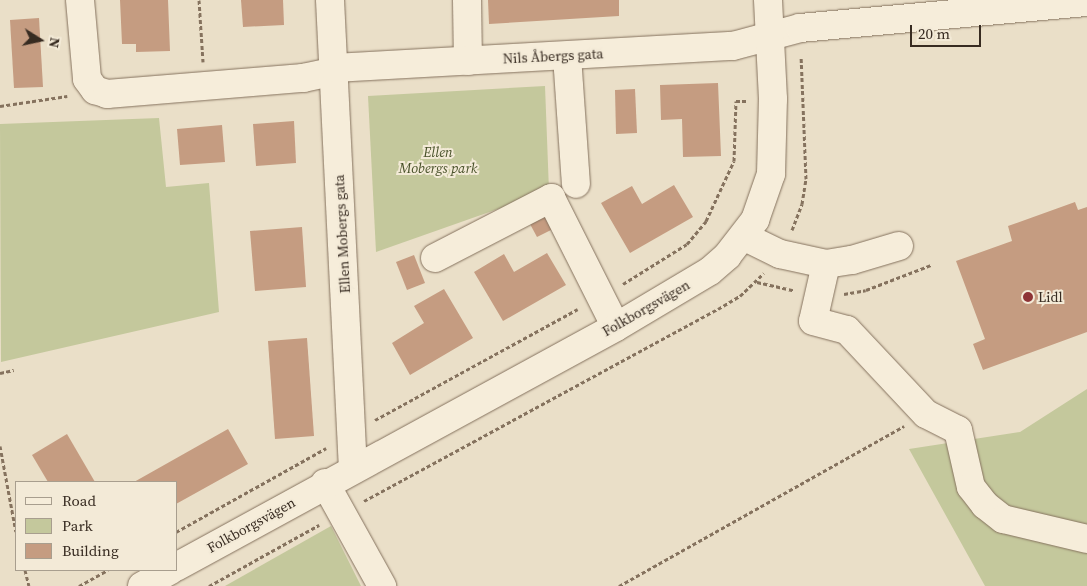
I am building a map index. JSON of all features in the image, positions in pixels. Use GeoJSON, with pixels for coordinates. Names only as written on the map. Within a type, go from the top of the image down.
{"type":"FeatureCollection","features":[{"type":"Feature","properties":{"kind":"street","name":"Nils Åbergs gata"},"geometry":{"type":"LineString","coordinates":[[80,0],[87,80],[95,90],[107,94],[303,78],[334,69],[733,46],[800,28],[1087,2]]}},
{"type":"Feature","properties":{"kind":"street","name":"Ellen Mobergs gata"},"geometry":{"type":"LineString","coordinates":[[330,0],[353,468]]}},
{"type":"Feature","properties":{"kind":"street"},"geometry":{"type":"LineString","coordinates":[[466,0],[468,61]]}},
{"type":"Feature","properties":{"kind":"street","name":"Folkborgsvägen"},"geometry":{"type":"LineString","coordinates":[[178,566],[325,483],[616,326],[710,271],[745,237],[763,202],[771,174],[774,143],[768,0]]}},
{"type":"Feature","properties":{"kind":"street"},"geometry":{"type":"LineString","coordinates":[[567,56],[576,184]]}},
{"type":"Feature","properties":{"kind":"street"},"geometry":{"type":"LineString","coordinates":[[435,258],[551,198],[616,326]]}},
{"type":"Feature","properties":{"kind":"street"},"geometry":{"type":"LineString","coordinates":[[745,237],[780,254],[826,264],[852,260],[898,246]]}},
{"type":"Feature","properties":{"kind":"street"},"geometry":{"type":"LineString","coordinates":[[826,264],[813,321],[847,330],[926,414],[958,430],[971,487],[991,510],[1003,519],[1087,539]]}},
{"type":"Feature","properties":{"kind":"street"},"geometry":{"type":"LineString","coordinates":[[325,483],[382,586]]}},
{"type":"Feature","properties":{"kind":"street"},"geometry":{"type":"LineString","coordinates":[[142,586],[169,571]]}},
{"type":"Feature","properties":{"kind":"path"},"geometry":{"type":"LineString","coordinates":[[199,0],[203,65]]}},
{"type":"Feature","properties":{"kind":"path"},"geometry":{"type":"LineString","coordinates":[[0,106],[71,96]]}},
{"type":"Feature","properties":{"kind":"path"},"geometry":{"type":"LineString","coordinates":[[178,531],[351,433],[660,263],[687,244],[706,221],[734,161],[736,101]]}},
{"type":"Feature","properties":{"kind":"path"},"geometry":{"type":"LineString","coordinates":[[0,373],[14,370]]}},
{"type":"Feature","properties":{"kind":"path"},"geometry":{"type":"LineString","coordinates":[[619,586],[926,414]]}},
{"type":"Feature","properties":{"kind":"path"},"geometry":{"type":"LineString","coordinates":[[0,446],[15,527]]}},
{"type":"Feature","properties":{"kind":"path"},"geometry":{"type":"LineString","coordinates":[[25,571],[29,586]]}},
{"type":"Feature","properties":{"kind":"path"},"geometry":{"type":"LineString","coordinates":[[79,586],[106,571]]}},
{"type":"Feature","properties":{"kind":"green space","name":"Ellen Mobergs park"},"geometry":{"type":"Polygon","coordinates":[[[545,86],[549,191],[376,252],[368,96],[545,86]]]}},
{"type":"Feature","properties":{"kind":"green space"},"geometry":{"type":"Polygon","coordinates":[[[159,118],[166,187],[209,183],[219,312],[1,362],[0,124],[159,118]]]}},
{"type":"Feature","properties":{"kind":"green space"},"geometry":{"type":"Polygon","coordinates":[[[1087,389],[1087,586],[985,586],[909,449],[1020,432],[1087,389]]]}},
{"type":"Feature","properties":{"kind":"green space"},"geometry":{"type":"Polygon","coordinates":[[[331,526],[361,586],[225,586],[331,526]]]}},
{"type":"Feature","properties":{"kind":"building"},"geometry":{"type":"Polygon","coordinates":[[[120,0],[168,0],[170,51],[136,52],[136,44],[122,44],[120,0]]]}},
{"type":"Feature","properties":{"kind":"building"},"geometry":{"type":"Polygon","coordinates":[[[241,0],[283,0],[284,25],[243,27],[241,0]]]}},
{"type":"Feature","properties":{"kind":"building"},"geometry":{"type":"Polygon","coordinates":[[[488,0],[619,0],[619,16],[489,24],[488,0]]]}},
{"type":"Feature","properties":{"kind":"building"},"geometry":{"type":"Polygon","coordinates":[[[39,18],[43,87],[14,88],[10,20],[39,18]]]}},
{"type":"Feature","properties":{"kind":"building"},"geometry":{"type":"Polygon","coordinates":[[[718,83],[721,156],[683,157],[682,119],[661,120],[660,85],[718,83]]]}},
{"type":"Feature","properties":{"kind":"building"},"geometry":{"type":"Polygon","coordinates":[[[635,89],[637,133],[616,134],[615,90],[635,89]]]}},
{"type":"Feature","properties":{"kind":"building"},"geometry":{"type":"Polygon","coordinates":[[[294,121],[296,163],[256,166],[253,124],[294,121]]]}},
{"type":"Feature","properties":{"kind":"building"},"geometry":{"type":"Polygon","coordinates":[[[222,125],[225,162],[180,165],[177,129],[222,125]]]}},
{"type":"Feature","properties":{"kind":"building"},"geometry":{"type":"Polygon","coordinates":[[[674,185],[693,217],[630,253],[601,203],[632,186],[642,204],[674,185]]]}},
{"type":"Feature","properties":{"kind":"building","name":"Lidl"},"geometry":{"type":"Polygon","coordinates":[[[1075,202],[1078,210],[1087,207],[1087,332],[983,370],[973,344],[985,339],[956,261],[1012,241],[1008,226],[1075,202]]]}},
{"type":"Feature","properties":{"kind":"building"},"geometry":{"type":"Polygon","coordinates":[[[547,216],[553,229],[537,237],[530,224],[547,216]]]}},
{"type":"Feature","properties":{"kind":"building"},"geometry":{"type":"Polygon","coordinates":[[[302,227],[306,287],[255,291],[250,231],[302,227]]]}},
{"type":"Feature","properties":{"kind":"building"},"geometry":{"type":"Polygon","coordinates":[[[547,253],[566,285],[503,321],[474,272],[504,254],[514,272],[547,253]]]}},
{"type":"Feature","properties":{"kind":"building"},"geometry":{"type":"Polygon","coordinates":[[[414,255],[425,283],[407,290],[396,262],[414,255]]]}},
{"type":"Feature","properties":{"kind":"building"},"geometry":{"type":"Polygon","coordinates":[[[444,289],[473,338],[410,375],[392,343],[424,323],[414,306],[444,289]]]}},
{"type":"Feature","properties":{"kind":"building"},"geometry":{"type":"Polygon","coordinates":[[[307,338],[314,436],[275,439],[268,341],[307,338]]]}},
{"type":"Feature","properties":{"kind":"building"},"geometry":{"type":"Polygon","coordinates":[[[228,429],[248,464],[178,503],[178,481],[136,481],[228,429]]]}},
{"type":"Feature","properties":{"kind":"building"},"geometry":{"type":"Polygon","coordinates":[[[67,434],[94,481],[47,481],[32,455],[67,434]]]}},
{"type":"Feature","properties":{"kind":"place","name":"Lidl"},"geometry":{"type":"Point","coordinates":[1028,297]}}]}
